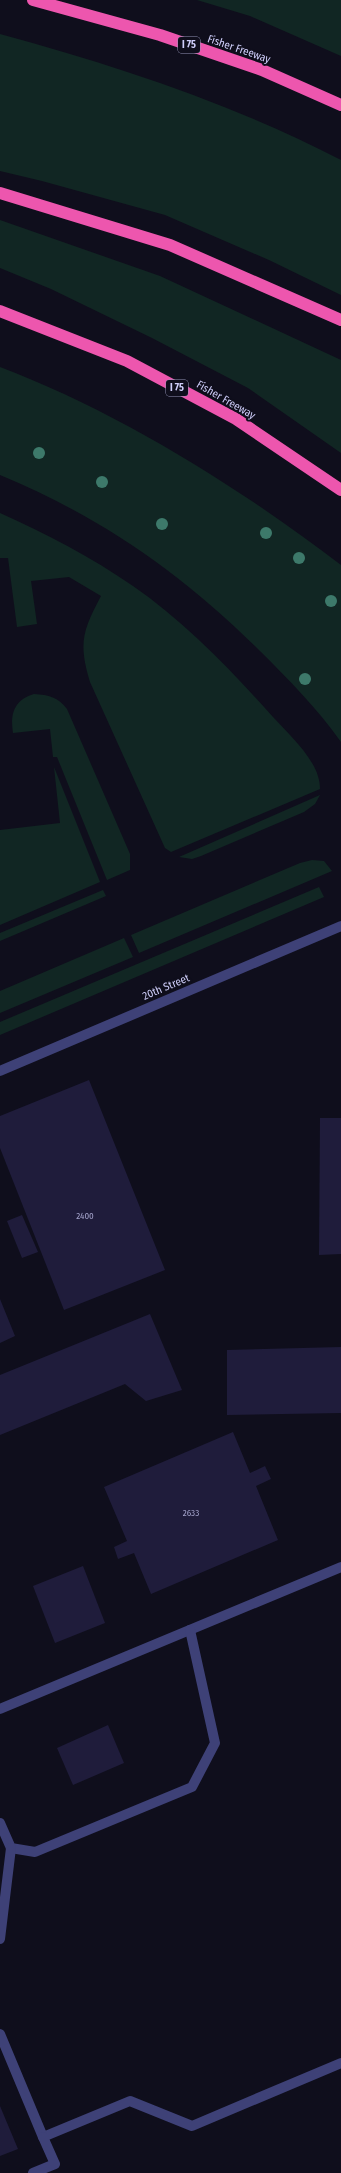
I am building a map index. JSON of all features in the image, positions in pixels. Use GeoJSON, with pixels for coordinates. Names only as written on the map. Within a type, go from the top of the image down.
{"type":"FeatureCollection","features":[{"type":"Feature","properties":{"kind":"highway","name":"Fisher Freeway"},"geometry":{"type":"LineString","coordinates":[[32,0],[81,12],[175,40],[262,70],[341,105]]}},
{"type":"Feature","properties":{"kind":"highway"},"geometry":{"type":"LineString","coordinates":[[0,193],[170,245],[341,320]]}},
{"type":"Feature","properties":{"kind":"highway","name":"Fisher Freeway"},"geometry":{"type":"LineString","coordinates":[[0,311],[128,361],[236,419],[341,490]]}},
{"type":"Feature","properties":{"kind":"street","name":"20th Street"},"geometry":{"type":"LineString","coordinates":[[0,1071],[341,926]]}},
{"type":"Feature","properties":{"kind":"street"},"geometry":{"type":"LineString","coordinates":[[0,1709],[341,1567]]}},
{"type":"Feature","properties":{"kind":"street"},"geometry":{"type":"LineString","coordinates":[[10,1848],[35,1852],[192,1787],[215,1743],[190,1630]]}},
{"type":"Feature","properties":{"kind":"street"},"geometry":{"type":"LineString","coordinates":[[0,1823],[10,1848],[0,1939]]}},
{"type":"Feature","properties":{"kind":"street"},"geometry":{"type":"LineString","coordinates":[[0,2034],[55,2164],[33,2173]]}},
{"type":"Feature","properties":{"kind":"street"},"geometry":{"type":"LineString","coordinates":[[44,2137],[130,2101],[192,2126],[341,2063]]}},
{"type":"Feature","properties":{"kind":"green space"},"geometry":{"type":"Polygon","coordinates":[[[197,0],[341,0],[341,56],[250,16],[197,0]]]}},
{"type":"Feature","properties":{"kind":"green space"},"geometry":{"type":"Polygon","coordinates":[[[0,34],[87,59],[174,88],[259,121],[341,160],[341,295],[269,260],[165,215],[0,171],[0,34]]]}},
{"type":"Feature","properties":{"kind":"green space"},"geometry":{"type":"Polygon","coordinates":[[[0,220],[160,276],[341,360],[341,453],[248,388],[152,338],[51,289],[0,268],[0,220]]]}},
{"type":"Feature","properties":{"kind":"green space"},"geometry":{"type":"Polygon","coordinates":[[[0,367],[89,406],[177,454],[262,508],[303,536],[341,565],[341,742],[312,706],[260,651],[201,597],[170,572],[107,529],[38,492],[0,475],[0,367]]]}},
{"type":"Feature","properties":{"kind":"green space"},"geometry":{"type":"Polygon","coordinates":[[[0,513],[35,529],[101,565],[133,586],[171,615],[224,664],[299,745],[315,769],[319,779],[320,789],[171,852],[165,848],[90,682],[86,669],[83,647],[84,637],[90,618],[101,596],[69,577],[31,581],[37,624],[17,627],[8,558],[0,558],[0,513]]]}},
{"type":"Feature","properties":{"kind":"green space"},"geometry":{"type":"Polygon","coordinates":[[[34,694],[53,697],[67,709],[130,854],[130,870],[107,880],[57,757],[53,757],[50,729],[13,733],[12,720],[15,709],[22,700],[34,694]]]}},
{"type":"Feature","properties":{"kind":"green space"},"geometry":{"type":"Polygon","coordinates":[[[54,767],[100,882],[0,925],[0,830],[60,823],[54,767]]]}},
{"type":"Feature","properties":{"kind":"green space"},"geometry":{"type":"Polygon","coordinates":[[[320,795],[315,804],[304,812],[201,856],[192,859],[179,857],[320,795]]]}},
{"type":"Feature","properties":{"kind":"green space"},"geometry":{"type":"Polygon","coordinates":[[[312,860],[324,861],[332,871],[139,953],[131,935],[300,863],[312,860]]]}},
{"type":"Feature","properties":{"kind":"green space"},"geometry":{"type":"Polygon","coordinates":[[[319,887],[324,897],[0,1035],[0,1022],[319,887]]]}},
{"type":"Feature","properties":{"kind":"green space"},"geometry":{"type":"Polygon","coordinates":[[[103,890],[106,896],[0,941],[0,933],[103,890]]]}},
{"type":"Feature","properties":{"kind":"green space"},"geometry":{"type":"Polygon","coordinates":[[[124,938],[133,957],[0,1013],[0,991],[124,938]]]}},
{"type":"Feature","properties":{"kind":"building"},"geometry":{"type":"Polygon","coordinates":[[[89,1080],[165,1270],[64,1310],[0,1148],[0,1116],[89,1080]]]}},
{"type":"Feature","properties":{"kind":"building"},"geometry":{"type":"Polygon","coordinates":[[[320,1118],[341,1118],[341,1254],[319,1255],[320,1118]]]}},
{"type":"Feature","properties":{"kind":"building"},"geometry":{"type":"Polygon","coordinates":[[[22,1215],[38,1252],[22,1258],[7,1221],[22,1215]]]}},
{"type":"Feature","properties":{"kind":"building"},"geometry":{"type":"Polygon","coordinates":[[[0,1299],[15,1336],[0,1343],[0,1299]]]}},
{"type":"Feature","properties":{"kind":"building"},"geometry":{"type":"Polygon","coordinates":[[[150,1314],[182,1390],[146,1401],[125,1384],[0,1435],[0,1375],[150,1314]]]}},
{"type":"Feature","properties":{"kind":"building"},"geometry":{"type":"Polygon","coordinates":[[[341,1347],[341,1413],[227,1415],[227,1350],[341,1347]]]}},
{"type":"Feature","properties":{"kind":"building"},"geometry":{"type":"Polygon","coordinates":[[[233,1432],[250,1473],[265,1466],[271,1479],[256,1486],[278,1540],[151,1594],[134,1553],[118,1559],[114,1547],[127,1541],[104,1487],[233,1432]]]}},
{"type":"Feature","properties":{"kind":"building"},"geometry":{"type":"Polygon","coordinates":[[[83,1566],[105,1623],[55,1643],[33,1586],[83,1566]]]}},
{"type":"Feature","properties":{"kind":"building"},"geometry":{"type":"Polygon","coordinates":[[[108,1725],[124,1763],[73,1785],[57,1748],[108,1725]]]}},
{"type":"Feature","properties":{"kind":"building"},"geometry":{"type":"Polygon","coordinates":[[[0,2106],[18,2149],[0,2156],[0,2106]]]}}]}
